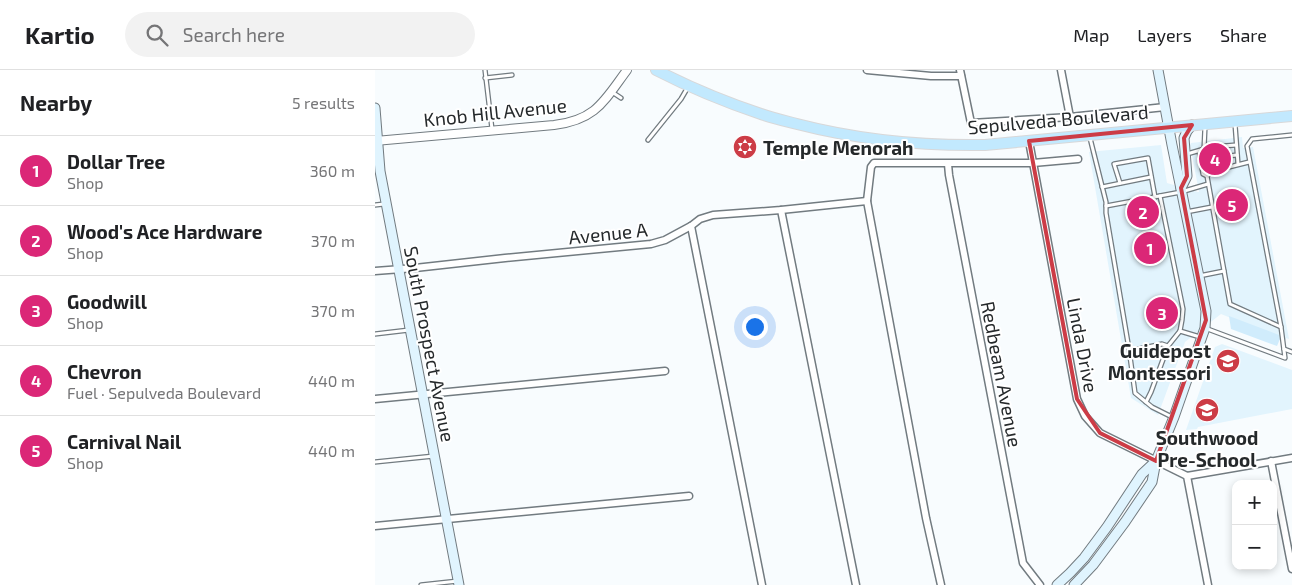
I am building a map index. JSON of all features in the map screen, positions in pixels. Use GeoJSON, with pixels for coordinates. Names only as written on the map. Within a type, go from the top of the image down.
{"type":"FeatureCollection","features":[{"type":"Feature","properties":{"kind":"main road","name":"Sepulveda Boulevard"},"geometry":{"type":"LineString","coordinates":[[656,70],[762,115],[827,131],[899,142],[958,146],[985,145],[1292,116]]}},
{"type":"Feature","properties":{"kind":"main road"},"geometry":{"type":"LineString","coordinates":[[1074,585],[1093,566],[1152,482],[1156,461],[1174,417],[1203,332],[1206,311],[1158,70]]}},
{"type":"Feature","properties":{"kind":"main road","name":"South Prospect Avenue"},"geometry":{"type":"LineString","coordinates":[[375,108],[376,141],[380,171],[458,583]]}},
{"type":"Feature","properties":{"kind":"main road"},"geometry":{"type":"LineString","coordinates":[[1181,190],[1187,176],[1184,138],[1192,125]]}},
{"type":"Feature","properties":{"kind":"main road"},"geometry":{"type":"LineString","coordinates":[[1057,585],[1084,558],[1142,474],[1156,461]]}},
{"type":"Feature","properties":{"kind":"main road"},"geometry":{"type":"LineString","coordinates":[[1084,558],[1093,566]]}},
{"type":"Feature","properties":{"kind":"street","name":"Knob Hill Avenue"},"geometry":{"type":"LineString","coordinates":[[376,141],[564,124],[575,121],[596,110],[627,70]]}},
{"type":"Feature","properties":{"kind":"street"},"geometry":{"type":"LineString","coordinates":[[867,70],[931,76],[961,73],[971,122],[1069,117],[1165,107]]}},
{"type":"Feature","properties":{"kind":"street"},"geometry":{"type":"LineString","coordinates":[[1061,70],[1069,117]]}},
{"type":"Feature","properties":{"kind":"street","name":"Linda Drive"},"geometry":{"type":"LineString","coordinates":[[1029,141],[1077,399],[1085,416],[1100,433],[1187,476]]}},
{"type":"Feature","properties":{"kind":"street"},"geometry":{"type":"LineString","coordinates":[[941,585],[924,508],[867,201],[871,167],[874,163],[1033,163],[1078,159]]}},
{"type":"Feature","properties":{"kind":"street","name":"Redbeam Avenue"},"geometry":{"type":"LineString","coordinates":[[948,164],[1023,563],[1039,585]]}},
{"type":"Feature","properties":{"kind":"street","name":"Avenue A"},"geometry":{"type":"LineString","coordinates":[[375,270],[651,244],[665,240],[700,219],[713,215],[867,201]]}},
{"type":"Feature","properties":{"kind":"street"},"geometry":{"type":"LineString","coordinates":[[781,210],[856,585]]}},
{"type":"Feature","properties":{"kind":"street"},"geometry":{"type":"LineString","coordinates":[[691,226],[762,585]]}},
{"type":"Feature","properties":{"kind":"street"},"geometry":{"type":"LineString","coordinates":[[375,399],[665,371]]}},
{"type":"Feature","properties":{"kind":"street"},"geometry":{"type":"LineString","coordinates":[[1208,585],[1187,476],[1292,458]]}},
{"type":"Feature","properties":{"kind":"street"},"geometry":{"type":"LineString","coordinates":[[1271,462],[1292,569]]}},
{"type":"Feature","properties":{"kind":"street"},"geometry":{"type":"LineString","coordinates":[[375,526],[689,496]]}},
{"type":"Feature","properties":{"kind":"lane"},"geometry":{"type":"LineString","coordinates":[[485,70],[492,130]]}},
{"type":"Feature","properties":{"kind":"lane"},"geometry":{"type":"LineString","coordinates":[[485,78],[512,75]]}},
{"type":"Feature","properties":{"kind":"lane"},"geometry":{"type":"LineString","coordinates":[[648,140],[681,99],[689,85]]}},
{"type":"Feature","properties":{"kind":"lane"},"geometry":{"type":"LineString","coordinates":[[611,92],[621,98]]}},
{"type":"Feature","properties":{"kind":"lane"},"geometry":{"type":"LineString","coordinates":[[1235,121],[1238,164]]}},
{"type":"Feature","properties":{"kind":"lane"},"geometry":{"type":"LineString","coordinates":[[1204,149],[1205,124]]}},
{"type":"Feature","properties":{"kind":"lane"},"geometry":{"type":"LineString","coordinates":[[1089,135],[1106,206],[1135,393],[1152,407],[1174,417]]}},
{"type":"Feature","properties":{"kind":"lane"},"geometry":{"type":"LineString","coordinates":[[1180,332],[1203,332],[1285,358],[1281,327],[1247,146],[1252,139],[1292,135]]}},
{"type":"Feature","properties":{"kind":"lane"},"geometry":{"type":"LineString","coordinates":[[1185,155],[1211,147],[1236,145]]}},
{"type":"Feature","properties":{"kind":"lane"},"geometry":{"type":"LineString","coordinates":[[1211,147],[1213,172]]}},
{"type":"Feature","properties":{"kind":"lane"},"geometry":{"type":"LineString","coordinates":[[1199,151],[1203,174],[1207,176],[1230,304],[1281,327]]}},
{"type":"Feature","properties":{"kind":"lane"},"geometry":{"type":"LineString","coordinates":[[1228,156],[1237,155]]}},
{"type":"Feature","properties":{"kind":"lane"},"geometry":{"type":"LineString","coordinates":[[1212,157],[1220,156]]}},
{"type":"Feature","properties":{"kind":"lane"},"geometry":{"type":"LineString","coordinates":[[1120,183],[1114,164],[1148,158],[1155,197]]}},
{"type":"Feature","properties":{"kind":"lane"},"geometry":{"type":"LineString","coordinates":[[1207,176],[1213,172],[1249,162]]}},
{"type":"Feature","properties":{"kind":"lane"},"geometry":{"type":"LineString","coordinates":[[1102,187],[1151,177]]}},
{"type":"Feature","properties":{"kind":"lane"},"geometry":{"type":"LineString","coordinates":[[1106,206],[1160,196],[1208,184]]}},
{"type":"Feature","properties":{"kind":"lane"},"geometry":{"type":"LineString","coordinates":[[1146,402],[1168,346],[1180,332],[1183,309],[1160,196]]}},
{"type":"Feature","properties":{"kind":"lane"},"geometry":{"type":"LineString","coordinates":[[375,205],[386,204]]}},
{"type":"Feature","properties":{"kind":"lane"},"geometry":{"type":"LineString","coordinates":[[1185,212],[1212,207]]}},
{"type":"Feature","properties":{"kind":"lane"},"geometry":{"type":"LineString","coordinates":[[1198,276],[1224,271]]}},
{"type":"Feature","properties":{"kind":"lane"},"geometry":{"type":"LineString","coordinates":[[375,334],[410,330]]}},
{"type":"Feature","properties":{"kind":"lane"},"geometry":{"type":"LineString","coordinates":[[1129,351],[1162,344],[1168,346]]}},
{"type":"Feature","properties":{"kind":"lane"},"geometry":{"type":"LineString","coordinates":[[1284,349],[1292,352]]}},
{"type":"Feature","properties":{"kind":"lane"},"geometry":{"type":"LineString","coordinates":[[375,462],[435,456]]}},
{"type":"Feature","properties":{"kind":"lane"},"geometry":{"type":"LineString","coordinates":[[421,585],[458,583]]}},
{"type":"Feature","properties":{"kind":"highlighted area"},"geometry":{"type":"Polygon","coordinates":[[[1192,125],[1184,138],[1187,176],[1181,188],[1206,320],[1156,461],[1100,433],[1077,399],[1029,141],[1192,125]]]}},
{"type":"Feature","properties":{"kind":"shaded area"},"geometry":{"type":"Polygon","coordinates":[[[1242,137],[1243,148],[1253,147],[1289,339],[1286,338],[1286,340],[1221,314],[1185,342],[1158,415],[1131,398],[1089,152],[1161,145],[1167,183],[1199,192],[1191,143],[1242,137]]]}},
{"type":"Feature","properties":{"kind":"shaded area"},"geometry":{"type":"Polygon","coordinates":[[[1229,316],[1279,335],[1280,339],[1277,346],[1231,329],[1229,316]]]}},
{"type":"Feature","properties":{"kind":"shaded area"},"geometry":{"type":"Polygon","coordinates":[[[1222,344],[1292,370],[1292,409],[1186,430],[1215,347],[1222,344]]]}},
{"type":"Feature","properties":{"kind":"place","name":"Temple Menorah"},"geometry":{"type":"Point","coordinates":[745,147]}},
{"type":"Feature","properties":{"kind":"place","name":"Chevron"},"geometry":{"type":"Point","coordinates":[1215,159]}},
{"type":"Feature","properties":{"kind":"place","name":"Carnival Nail"},"geometry":{"type":"Point","coordinates":[1232,205]}},
{"type":"Feature","properties":{"kind":"place","name":"Wood's Ace Hardware"},"geometry":{"type":"Point","coordinates":[1143,212]}},
{"type":"Feature","properties":{"kind":"place","name":"Dollar Tree"},"geometry":{"type":"Point","coordinates":[1150,248]}},
{"type":"Feature","properties":{"kind":"place","name":"Goodwill"},"geometry":{"type":"Point","coordinates":[1162,313]}},
{"type":"Feature","properties":{"kind":"place","name":"Guidepost Montessori"},"geometry":{"type":"Point","coordinates":[1228,361]}},
{"type":"Feature","properties":{"kind":"place","name":"Southwood Pre-School"},"geometry":{"type":"Point","coordinates":[1207,410]}}]}
